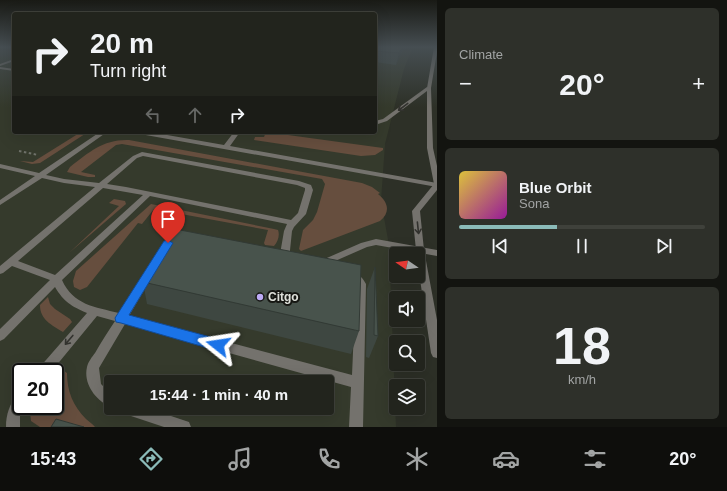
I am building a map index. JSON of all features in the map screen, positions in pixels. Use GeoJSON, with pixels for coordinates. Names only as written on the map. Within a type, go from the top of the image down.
{"type":"FeatureCollection","features":[{"type":"Feature","properties":{"kind":"street"},"geometry":{"type":"LineString","coordinates":[[420,247],[416,211],[437,185],[430,148],[429,88],[434,67]]}},
{"type":"Feature","properties":{"kind":"street"},"geometry":{"type":"LineString","coordinates":[[0,68],[12,70]]}},
{"type":"Feature","properties":{"kind":"street"},"geometry":{"type":"LineString","coordinates":[[377,122],[392,116],[429,88]]}},
{"type":"Feature","properties":{"kind":"street"},"geometry":{"type":"LineString","coordinates":[[0,203],[101,134]]}},
{"type":"Feature","properties":{"kind":"street"},"geometry":{"type":"LineString","coordinates":[[151,134],[437,185]]}},
{"type":"Feature","properties":{"kind":"street"},"geometry":{"type":"LineString","coordinates":[[226,147],[236,134]]}},
{"type":"Feature","properties":{"kind":"street"},"geometry":{"type":"LineString","coordinates":[[0,271],[138,155],[142,154],[291,182],[308,187],[309,190],[302,214],[293,223],[288,232],[287,264],[271,260]]}},
{"type":"Feature","properties":{"kind":"street"},"geometry":{"type":"LineString","coordinates":[[0,166],[72,183],[148,194],[293,223]]}},
{"type":"Feature","properties":{"kind":"street"},"geometry":{"type":"LineString","coordinates":[[0,336],[57,279],[148,194]]}},
{"type":"Feature","properties":{"kind":"street"},"geometry":{"type":"LineString","coordinates":[[331,273],[317,268],[369,243],[383,243],[404,247]]}},
{"type":"Feature","properties":{"kind":"street"},"geometry":{"type":"LineString","coordinates":[[425,251],[437,253]]}},
{"type":"Feature","properties":{"kind":"street"},"geometry":{"type":"LineString","coordinates":[[104,398],[93,382],[93,367],[157,259]]}},
{"type":"Feature","properties":{"kind":"street"},"geometry":{"type":"LineString","coordinates":[[10,262],[57,279],[62,292],[68,299],[76,304],[95,311],[358,383]]}},
{"type":"Feature","properties":{"kind":"street"},"geometry":{"type":"LineString","coordinates":[[345,275],[358,280],[361,284],[356,427]]}},
{"type":"Feature","properties":{"kind":"street"},"geometry":{"type":"LineString","coordinates":[[425,280],[437,353]]}},
{"type":"Feature","properties":{"kind":"street"},"geometry":{"type":"LineString","coordinates":[[51,363],[95,311]]}},
{"type":"Feature","properties":{"kind":"street"},"geometry":{"type":"LineString","coordinates":[[13,415],[13,427]]}},
{"type":"Feature","properties":{"kind":"street"},"geometry":{"type":"LineString","coordinates":[[147,415],[184,427]]}},
{"type":"Feature","properties":{"kind":"path"},"geometry":{"type":"LineString","coordinates":[[19,151],[43,156]]}},
{"type":"Feature","properties":{"kind":"shaded area"},"geometry":{"type":"Polygon","coordinates":[[[0,67],[12,67],[12,134],[377,134],[377,67],[405,67],[385,144],[381,201],[389,245],[389,283],[390,283],[391,291],[389,291],[389,327],[392,327],[392,335],[389,335],[389,371],[394,371],[394,379],[389,379],[389,415],[396,415],[396,427],[0,427],[0,67]]]}},
{"type":"Feature","properties":{"kind":"shaded area"},"geometry":{"type":"Polygon","coordinates":[[[78,134],[85,134],[40,163],[32,164],[20,161],[33,162],[78,134]]]}},
{"type":"Feature","properties":{"kind":"shaded area"},"geometry":{"type":"Polygon","coordinates":[[[265,134],[281,134],[383,148],[383,150],[375,155],[361,156],[254,140],[255,137],[264,137],[265,134]]]}},
{"type":"Feature","properties":{"kind":"shaded area"},"geometry":{"type":"Polygon","coordinates":[[[120,140],[129,140],[362,183],[372,187],[380,193],[378,194],[384,200],[387,211],[380,221],[301,251],[299,249],[303,230],[313,220],[317,212],[325,184],[322,179],[122,144],[116,145],[81,172],[95,175],[95,177],[88,177],[67,172],[70,167],[84,156],[104,144],[120,140]]]}},
{"type":"Feature","properties":{"kind":"shaded area"},"geometry":{"type":"Polygon","coordinates":[[[114,199],[125,201],[126,204],[69,253],[119,206],[109,203],[114,199]]]}},
{"type":"Feature","properties":{"kind":"shaded area"},"geometry":{"type":"Polygon","coordinates":[[[151,204],[278,230],[279,234],[277,243],[274,246],[265,245],[264,243],[268,230],[154,209],[142,224],[138,223],[87,287],[80,290],[74,287],[73,281],[76,271],[151,204]]]}},
{"type":"Feature","properties":{"kind":"shaded area"},"geometry":{"type":"Polygon","coordinates":[[[48,297],[50,304],[72,322],[63,332],[47,322],[42,315],[40,305],[48,297]]]}},
{"type":"Feature","properties":{"kind":"shaded area"},"geometry":{"type":"Polygon","coordinates":[[[64,371],[67,373],[68,386],[74,403],[81,414],[95,427],[40,427],[31,421],[30,415],[64,415],[64,371]]]}},
{"type":"Feature","properties":{"kind":"building"},"geometry":{"type":"Polygon","coordinates":[[[175,229],[361,265],[359,331],[143,282],[175,229]]]}},
{"type":"Feature","properties":{"kind":"building"},"geometry":{"type":"Polygon","coordinates":[[[375,267],[378,336],[374,335],[375,267]]]}},
{"type":"Feature","properties":{"kind":"building"},"geometry":{"type":"Polygon","coordinates":[[[56,419],[84,427],[51,427],[56,419]]]}},
{"type":"Feature","properties":{"kind":"place","name":"Citgo"},"geometry":{"type":"Point","coordinates":[260,297]}},
{"type":"Feature","properties":{"kind":"route"},"geometry":{"type":"LineString","coordinates":[[168,243],[121,318],[218,345]]}}]}
